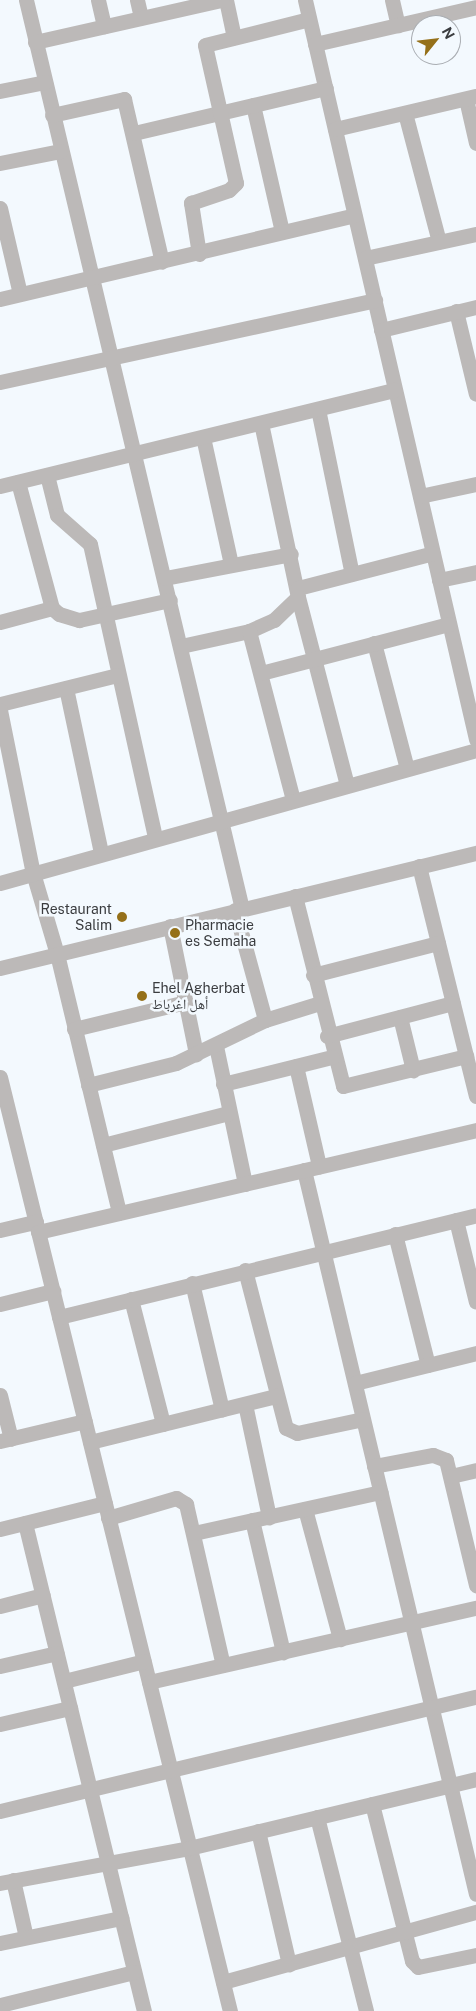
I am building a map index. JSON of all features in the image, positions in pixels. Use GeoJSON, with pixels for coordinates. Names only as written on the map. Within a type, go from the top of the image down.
{"type":"FeatureCollection","features":[{"type":"Feature","properties":{"kind":"street"},"geometry":{"type":"LineString","coordinates":[[26,0],[108,358],[136,453],[222,819],[239,910],[265,1020]]}},
{"type":"Feature","properties":{"kind":"street"},"geometry":{"type":"LineString","coordinates":[[98,0],[104,26]]}},
{"type":"Feature","properties":{"kind":"street"},"geometry":{"type":"LineString","coordinates":[[137,0],[140,18]]}},
{"type":"Feature","properties":{"kind":"street"},"geometry":{"type":"LineString","coordinates":[[36,42],[221,0]]}},
{"type":"Feature","properties":{"kind":"street"},"geometry":{"type":"LineString","coordinates":[[226,0],[234,37]]}},
{"type":"Feature","properties":{"kind":"street"},"geometry":{"type":"LineString","coordinates":[[305,0],[476,739]]}},
{"type":"Feature","properties":{"kind":"street"},"geometry":{"type":"LineString","coordinates":[[392,0],[398,25]]}},
{"type":"Feature","properties":{"kind":"street"},"geometry":{"type":"LineString","coordinates":[[315,44],[476,7]]}},
{"type":"Feature","properties":{"kind":"street"},"geometry":{"type":"LineString","coordinates":[[199,254],[191,203],[229,190],[236,183],[218,114],[205,45],[310,19]]}},
{"type":"Feature","properties":{"kind":"street"},"geometry":{"type":"LineString","coordinates":[[0,91],[45,82]]}},
{"type":"Feature","properties":{"kind":"street"},"geometry":{"type":"LineString","coordinates":[[134,133],[326,88]]}},
{"type":"Feature","properties":{"kind":"street"},"geometry":{"type":"LineString","coordinates":[[52,115],[122,97],[134,133],[162,262]]}},
{"type":"Feature","properties":{"kind":"street"},"geometry":{"type":"LineString","coordinates":[[335,129],[471,98],[476,143]]}},
{"type":"Feature","properties":{"kind":"street"},"geometry":{"type":"LineString","coordinates":[[253,105],[282,232]]}},
{"type":"Feature","properties":{"kind":"street"},"geometry":{"type":"LineString","coordinates":[[405,113],[439,242]]}},
{"type":"Feature","properties":{"kind":"street"},"geometry":{"type":"LineString","coordinates":[[0,163],[60,151]]}},
{"type":"Feature","properties":{"kind":"street"},"geometry":{"type":"LineString","coordinates":[[0,208],[20,294]]}},
{"type":"Feature","properties":{"kind":"street"},"geometry":{"type":"LineString","coordinates":[[0,299],[199,254],[354,215]]}},
{"type":"Feature","properties":{"kind":"street"},"geometry":{"type":"LineString","coordinates":[[365,258],[476,234]]}},
{"type":"Feature","properties":{"kind":"street"},"geometry":{"type":"LineString","coordinates":[[0,382],[374,300]]}},
{"type":"Feature","properties":{"kind":"street"},"geometry":{"type":"LineString","coordinates":[[381,330],[476,306]]}},
{"type":"Feature","properties":{"kind":"street"},"geometry":{"type":"LineString","coordinates":[[456,311],[476,394]]}},
{"type":"Feature","properties":{"kind":"street"},"geometry":{"type":"LineString","coordinates":[[0,486],[395,390]]}},
{"type":"Feature","properties":{"kind":"street"},"geometry":{"type":"LineString","coordinates":[[318,409],[352,574]]}},
{"type":"Feature","properties":{"kind":"street"},"geometry":{"type":"LineString","coordinates":[[261,423],[298,593],[347,785]]}},
{"type":"Feature","properties":{"kind":"street"},"geometry":{"type":"LineString","coordinates":[[203,437],[231,564]]}},
{"type":"Feature","properties":{"kind":"street"},"geometry":{"type":"LineString","coordinates":[[47,475],[57,515],[90,544],[117,675],[155,837]]}},
{"type":"Feature","properties":{"kind":"street"},"geometry":{"type":"LineString","coordinates":[[18,482],[52,608],[67,619],[104,615],[170,600]]}},
{"type":"Feature","properties":{"kind":"street"},"geometry":{"type":"LineString","coordinates":[[420,496],[476,484]]}},
{"type":"Feature","properties":{"kind":"street"},"geometry":{"type":"LineString","coordinates":[[181,646],[249,631],[274,620],[298,593],[352,574],[433,553]]}},
{"type":"Feature","properties":{"kind":"street"},"geometry":{"type":"LineString","coordinates":[[165,578],[290,554]]}},
{"type":"Feature","properties":{"kind":"street"},"geometry":{"type":"LineString","coordinates":[[439,580],[476,572]]}},
{"type":"Feature","properties":{"kind":"street"},"geometry":{"type":"LineString","coordinates":[[0,622],[52,608]]}},
{"type":"Feature","properties":{"kind":"street"},"geometry":{"type":"LineString","coordinates":[[261,673],[449,624]]}},
{"type":"Feature","properties":{"kind":"street"},"geometry":{"type":"LineString","coordinates":[[249,631],[293,800]]}},
{"type":"Feature","properties":{"kind":"street"},"geometry":{"type":"LineString","coordinates":[[374,643],[407,769]]}},
{"type":"Feature","properties":{"kind":"street"},"geometry":{"type":"LineString","coordinates":[[0,704],[117,675]]}},
{"type":"Feature","properties":{"kind":"street"},"geometry":{"type":"LineString","coordinates":[[66,688],[101,852]]}},
{"type":"Feature","properties":{"kind":"street"},"geometry":{"type":"LineString","coordinates":[[0,710],[4,748],[33,873],[57,954],[119,1213]]}},
{"type":"Feature","properties":{"kind":"street"},"geometry":{"type":"LineString","coordinates":[[0,882],[155,837],[476,750]]}},
{"type":"Feature","properties":{"kind":"street"},"geometry":{"type":"LineString","coordinates":[[0,968],[476,852]]}},
{"type":"Feature","properties":{"kind":"street"},"geometry":{"type":"LineString","coordinates":[[419,866],[476,1096]]}},
{"type":"Feature","properties":{"kind":"street"},"geometry":{"type":"LineString","coordinates":[[295,896],[332,1057],[343,1086],[466,1056]]}},
{"type":"Feature","properties":{"kind":"street"},"geometry":{"type":"LineString","coordinates":[[170,926],[196,1054]]}},
{"type":"Feature","properties":{"kind":"street"},"geometry":{"type":"LineString","coordinates":[[313,975],[438,943]]}},
{"type":"Feature","properties":{"kind":"street"},"geometry":{"type":"LineString","coordinates":[[74,1029],[186,1002]]}},
{"type":"Feature","properties":{"kind":"street"},"geometry":{"type":"LineString","coordinates":[[88,1085],[196,1054],[216,1046],[265,1020],[320,1003]]}},
{"type":"Feature","properties":{"kind":"street"},"geometry":{"type":"LineString","coordinates":[[327,1036],[453,1003]]}},
{"type":"Feature","properties":{"kind":"street"},"geometry":{"type":"LineString","coordinates":[[400,1017],[413,1070]]}},
{"type":"Feature","properties":{"kind":"street"},"geometry":{"type":"LineString","coordinates":[[216,1046],[245,1184]]}},
{"type":"Feature","properties":{"kind":"street"},"geometry":{"type":"LineString","coordinates":[[223,1084],[332,1057]]}},
{"type":"Feature","properties":{"kind":"street"},"geometry":{"type":"LineString","coordinates":[[296,1066],[319,1166]]}},
{"type":"Feature","properties":{"kind":"street"},"geometry":{"type":"LineString","coordinates":[[0,1077],[230,2011]]}},
{"type":"Feature","properties":{"kind":"street"},"geometry":{"type":"LineString","coordinates":[[103,1146],[229,1113]]}},
{"type":"Feature","properties":{"kind":"street"},"geometry":{"type":"LineString","coordinates":[[0,1230],[37,1227],[119,1213],[476,1130]]}},
{"type":"Feature","properties":{"kind":"street"},"geometry":{"type":"LineString","coordinates":[[304,1170],[432,1707],[447,1786],[476,1894]]}},
{"type":"Feature","properties":{"kind":"street"},"geometry":{"type":"LineString","coordinates":[[59,1317],[476,1215]]}},
{"type":"Feature","properties":{"kind":"street"},"geometry":{"type":"LineString","coordinates":[[456,1220],[476,1302]]}},
{"type":"Feature","properties":{"kind":"street"},"geometry":{"type":"LineString","coordinates":[[395,1234],[428,1365]]}},
{"type":"Feature","properties":{"kind":"street"},"geometry":{"type":"LineString","coordinates":[[245,1270],[276,1396],[290,1433],[363,1419]]}},
{"type":"Feature","properties":{"kind":"street"},"geometry":{"type":"LineString","coordinates":[[192,1283],[222,1410]]}},
{"type":"Feature","properties":{"kind":"street"},"geometry":{"type":"LineString","coordinates":[[0,1304],[53,1291]]}},
{"type":"Feature","properties":{"kind":"street"},"geometry":{"type":"LineString","coordinates":[[131,1299],[163,1424]]}},
{"type":"Feature","properties":{"kind":"street"},"geometry":{"type":"LineString","coordinates":[[355,1383],[476,1353]]}},
{"type":"Feature","properties":{"kind":"street"},"geometry":{"type":"LineString","coordinates":[[0,1395],[6,1440],[84,1421]]}},
{"type":"Feature","properties":{"kind":"street"},"geometry":{"type":"LineString","coordinates":[[90,1442],[276,1396]]}},
{"type":"Feature","properties":{"kind":"street"},"geometry":{"type":"LineString","coordinates":[[245,1404],[269,1516]]}},
{"type":"Feature","properties":{"kind":"street"},"geometry":{"type":"LineString","coordinates":[[374,1466],[441,1455],[451,1476],[476,1585]]}},
{"type":"Feature","properties":{"kind":"street"},"geometry":{"type":"LineString","coordinates":[[451,1476],[476,1470]]}},
{"type":"Feature","properties":{"kind":"street"},"geometry":{"type":"LineString","coordinates":[[194,1533],[381,1492]]}},
{"type":"Feature","properties":{"kind":"street"},"geometry":{"type":"LineString","coordinates":[[0,1529],[25,1522],[176,1498],[186,1504],[223,1665]]}},
{"type":"Feature","properties":{"kind":"street"},"geometry":{"type":"LineString","coordinates":[[304,1509],[340,1639]]}},
{"type":"Feature","properties":{"kind":"street"},"geometry":{"type":"LineString","coordinates":[[252,1520],[283,1652]]}},
{"type":"Feature","properties":{"kind":"street"},"geometry":{"type":"LineString","coordinates":[[25,1522],[144,2011]]}},
{"type":"Feature","properties":{"kind":"street"},"geometry":{"type":"LineString","coordinates":[[0,1606],[43,1595]]}},
{"type":"Feature","properties":{"kind":"street"},"geometry":{"type":"LineString","coordinates":[[149,1682],[476,1608]]}},
{"type":"Feature","properties":{"kind":"street"},"geometry":{"type":"LineString","coordinates":[[0,1666],[57,1653]]}},
{"type":"Feature","properties":{"kind":"street"},"geometry":{"type":"LineString","coordinates":[[64,1681],[144,1661]]}},
{"type":"Feature","properties":{"kind":"street"},"geometry":{"type":"LineString","coordinates":[[0,1811],[476,1696]]}},
{"type":"Feature","properties":{"kind":"street"},"geometry":{"type":"LineString","coordinates":[[0,1724],[70,1708]]}},
{"type":"Feature","properties":{"kind":"street"},"geometry":{"type":"LineString","coordinates":[[26,1937],[6,1881],[190,1848],[476,1779]]}},
{"type":"Feature","properties":{"kind":"street"},"geometry":{"type":"LineString","coordinates":[[372,1804],[405,1932],[418,1967],[476,1955]]}},
{"type":"Feature","properties":{"kind":"street"},"geometry":{"type":"LineString","coordinates":[[317,1817],[347,1948],[366,2011]]}},
{"type":"Feature","properties":{"kind":"street"},"geometry":{"type":"LineString","coordinates":[[258,1831],[289,1964]]}},
{"type":"Feature","properties":{"kind":"street"},"geometry":{"type":"LineString","coordinates":[[223,1982],[476,1912]]}},
{"type":"Feature","properties":{"kind":"street"},"geometry":{"type":"LineString","coordinates":[[0,1943],[121,1918]]}},
{"type":"Feature","properties":{"kind":"street"},"geometry":{"type":"LineString","coordinates":[[0,2003],[134,1972]]}},
{"type":"Feature","properties":{"kind":"place","name":"Restaurant Salim"},"geometry":{"type":"Point","coordinates":[122,917]}},
{"type":"Feature","properties":{"kind":"place","name":"Pharmacie es Semaha"},"geometry":{"type":"Point","coordinates":[175,933]}},
{"type":"Feature","properties":{"kind":"place","name":"Ehel Agherbat أهل اغرباط"},"geometry":{"type":"Point","coordinates":[142,996]}}]}
